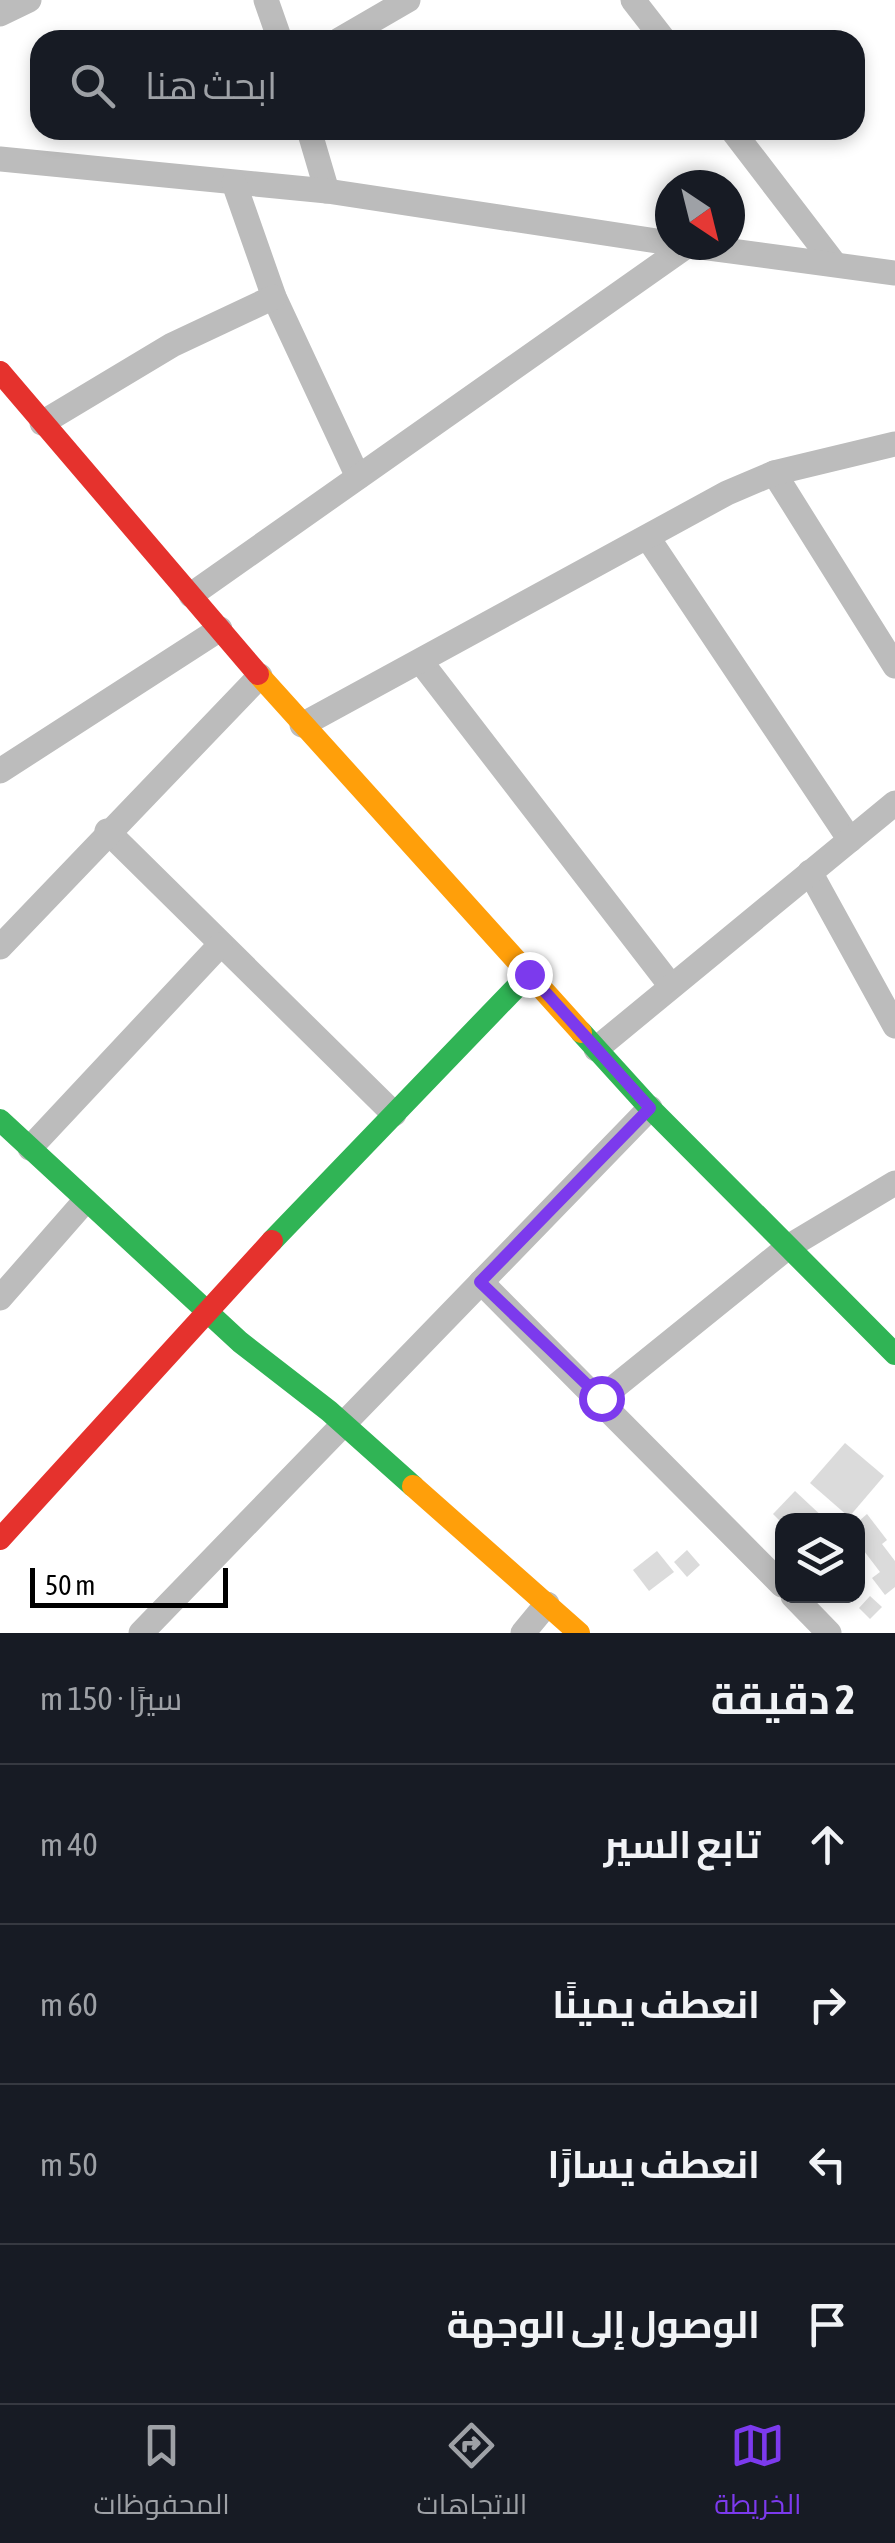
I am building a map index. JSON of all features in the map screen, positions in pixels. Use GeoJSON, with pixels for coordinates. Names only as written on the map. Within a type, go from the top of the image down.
{"type":"FeatureCollection","features":[{"type":"Feature","properties":{"kind":"street"},"geometry":{"type":"LineString","coordinates":[[0,14],[29,0]]}},
{"type":"Feature","properties":{"kind":"street"},"geometry":{"type":"LineString","coordinates":[[266,0],[276,30]]}},
{"type":"Feature","properties":{"kind":"street"},"geometry":{"type":"LineString","coordinates":[[356,30],[408,0]]}},
{"type":"Feature","properties":{"kind":"street"},"geometry":{"type":"LineString","coordinates":[[634,0],[656,30]]}},
{"type":"Feature","properties":{"kind":"street"},"geometry":{"type":"LineString","coordinates":[[312,140],[327,191]]}},
{"type":"Feature","properties":{"kind":"street"},"geometry":{"type":"LineString","coordinates":[[740,140],[834,263]]}},
{"type":"Feature","properties":{"kind":"street"},"geometry":{"type":"LineString","coordinates":[[0,160],[327,191],[655,240]]}},
{"type":"Feature","properties":{"kind":"street"},"geometry":{"type":"LineString","coordinates":[[234,183],[274,297],[358,477]]}},
{"type":"Feature","properties":{"kind":"street"},"geometry":{"type":"LineString","coordinates":[[745,252],[895,273]]}},
{"type":"Feature","properties":{"kind":"street"},"geometry":{"type":"LineString","coordinates":[[191,595],[666,260]]}},
{"type":"Feature","properties":{"kind":"street"},"geometry":{"type":"LineString","coordinates":[[42,423],[172,345],[274,297]]}},
{"type":"Feature","properties":{"kind":"street"},"geometry":{"type":"LineString","coordinates":[[0,372],[302,725],[650,1108],[895,1354]]}},
{"type":"Feature","properties":{"kind":"street"},"geometry":{"type":"LineString","coordinates":[[302,725],[727,493],[774,473],[895,444]]}},
{"type":"Feature","properties":{"kind":"street"},"geometry":{"type":"LineString","coordinates":[[774,473],[895,666]]}},
{"type":"Feature","properties":{"kind":"street"},"geometry":{"type":"LineString","coordinates":[[648,538],[850,840]]}},
{"type":"Feature","properties":{"kind":"street"},"geometry":{"type":"LineString","coordinates":[[0,771],[220,629]]}},
{"type":"Feature","properties":{"kind":"street"},"geometry":{"type":"LineString","coordinates":[[421,662],[671,986]]}},
{"type":"Feature","properties":{"kind":"street"},"geometry":{"type":"LineString","coordinates":[[0,948],[107,831],[260,676]]}},
{"type":"Feature","properties":{"kind":"street"},"geometry":{"type":"LineString","coordinates":[[596,1048],[895,803]]}},
{"type":"Feature","properties":{"kind":"street"},"geometry":{"type":"LineString","coordinates":[[107,831],[394,1114]]}},
{"type":"Feature","properties":{"kind":"street"},"geometry":{"type":"LineString","coordinates":[[810,872],[895,1026]]}},
{"type":"Feature","properties":{"kind":"street"},"geometry":{"type":"LineString","coordinates":[[30,1148],[220,945]]}},
{"type":"Feature","properties":{"kind":"street"},"geometry":{"type":"LineString","coordinates":[[0,1539],[206,1310],[529,974]]}},
{"type":"Feature","properties":{"kind":"street"},"geometry":{"type":"LineString","coordinates":[[141,1633],[650,1108]]}},
{"type":"Feature","properties":{"kind":"street"},"geometry":{"type":"LineString","coordinates":[[0,1120],[206,1310],[344,1424],[579,1633]]}},
{"type":"Feature","properties":{"kind":"street"},"geometry":{"type":"LineString","coordinates":[[601,1398],[788,1246],[895,1184]]}},
{"type":"Feature","properties":{"kind":"street"},"geometry":{"type":"LineString","coordinates":[[0,1298],[85,1201]]}},
{"type":"Feature","properties":{"kind":"street"},"geometry":{"type":"LineString","coordinates":[[480,1282],[601,1398],[775,1578]]}},
{"type":"Feature","properties":{"kind":"street"},"geometry":{"type":"LineString","coordinates":[[800,1603],[829,1633]]}},
{"type":"Feature","properties":{"kind":"street"},"geometry":{"type":"LineString","coordinates":[[523,1633],[547,1604]]}},
{"type":"Feature","properties":{"kind":"building"},"geometry":{"type":"Polygon","coordinates":[[[845,1443],[884,1476],[852,1513],[844,1513],[810,1483],[845,1443]]]}},
{"type":"Feature","properties":{"kind":"building"},"geometry":{"type":"Polygon","coordinates":[[[795,1491],[819,1513],[775,1516],[795,1491]]]}},
{"type":"Feature","properties":{"kind":"building"},"geometry":{"type":"Polygon","coordinates":[[[865,1516],[887,1540],[882,1544],[895,1561],[895,1587],[885,1595],[872,1578],[880,1572],[865,1552],[865,1516]]]}},
{"type":"Feature","properties":{"kind":"building"},"geometry":{"type":"Polygon","coordinates":[[[687,1550],[700,1565],[687,1577],[674,1562],[687,1550]]]}},
{"type":"Feature","properties":{"kind":"building"},"geometry":{"type":"Polygon","coordinates":[[[657,1551],[674,1572],[649,1591],[633,1570],[657,1551]]]}},
{"type":"Feature","properties":{"kind":"building"},"geometry":{"type":"Polygon","coordinates":[[[870,1596],[882,1607],[870,1619],[859,1608],[870,1596]]]}},
{"type":"Feature","properties":{"kind":"traffic: fast"},"geometry":{"type":"LineString","coordinates":[[272,1241],[529,974]]}},
{"type":"Feature","properties":{"kind":"traffic: fast"},"geometry":{"type":"LineString","coordinates":[[581,1032],[650,1108],[895,1354]]}},
{"type":"Feature","properties":{"kind":"traffic: fast"},"geometry":{"type":"LineString","coordinates":[[0,1120],[240,1342],[329,1411],[413,1486]]}},
{"type":"Feature","properties":{"kind":"traffic: slow"},"geometry":{"type":"LineString","coordinates":[[258,674],[581,1032]]}},
{"type":"Feature","properties":{"kind":"traffic: slow"},"geometry":{"type":"LineString","coordinates":[[413,1486],[579,1633]]}},
{"type":"Feature","properties":{"kind":"traffic: jam"},"geometry":{"type":"LineString","coordinates":[[0,372],[258,674]]}},
{"type":"Feature","properties":{"kind":"traffic: jam"},"geometry":{"type":"LineString","coordinates":[[0,1539],[272,1241]]}},
{"type":"Feature","properties":{"kind":"route"},"geometry":{"type":"LineString","coordinates":[[529,974],[650,1108],[480,1282],[601,1398]]}}]}
